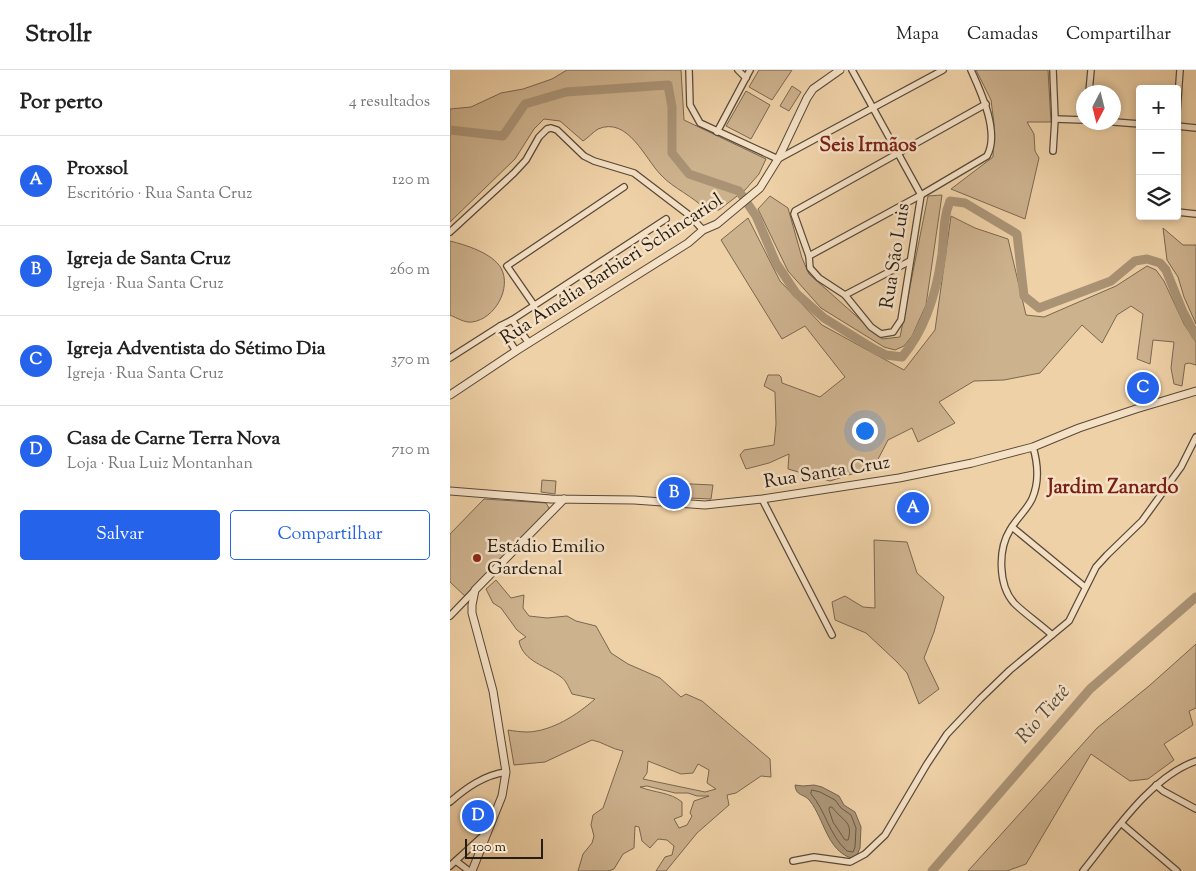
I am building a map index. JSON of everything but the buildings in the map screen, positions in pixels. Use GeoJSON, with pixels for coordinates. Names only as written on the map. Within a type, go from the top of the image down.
{"type":"FeatureCollection","features":[{"type":"Feature","properties":{"kind":"street"},"geometry":{"type":"LineString","coordinates":[[688,70],[690,105],[700,123],[778,159],[942,70]]}},
{"type":"Feature","properties":{"kind":"street"},"geometry":{"type":"LineString","coordinates":[[738,70],[746,78]]}},
{"type":"Feature","properties":{"kind":"street"},"geometry":{"type":"LineString","coordinates":[[717,132],[750,70]]}},
{"type":"Feature","properties":{"kind":"street","name":"Rua Amélia Barbieri Schincariol"},"geometry":{"type":"LineString","coordinates":[[450,395],[516,351],[688,243],[703,230],[717,224],[738,208],[760,188],[778,159],[806,98],[813,90],[840,70]]}},
{"type":"Feature","properties":{"kind":"street"},"geometry":{"type":"LineString","coordinates":[[852,70],[900,153],[921,196]]}},
{"type":"Feature","properties":{"kind":"street"},"geometry":{"type":"LineString","coordinates":[[809,256],[921,196],[987,156],[990,150],[990,127],[986,104],[971,70]]}},
{"type":"Feature","properties":{"kind":"street"},"geometry":{"type":"LineString","coordinates":[[1053,70],[1055,119],[1053,151]]}},
{"type":"Feature","properties":{"kind":"street"},"geometry":{"type":"LineString","coordinates":[[1089,85],[1090,70]]}},
{"type":"Feature","properties":{"kind":"street"},"geometry":{"type":"LineString","coordinates":[[1179,85],[1180,70]]}},
{"type":"Feature","properties":{"kind":"street"},"geometry":{"type":"LineString","coordinates":[[900,153],[986,104]]}},
{"type":"Feature","properties":{"kind":"street"},"geometry":{"type":"LineString","coordinates":[[1055,119],[1076,120]]}},
{"type":"Feature","properties":{"kind":"street"},"geometry":{"type":"LineString","coordinates":[[1121,123],[1136,124]]}},
{"type":"Feature","properties":{"kind":"street"},"geometry":{"type":"LineString","coordinates":[[1181,126],[1196,128]]}},
{"type":"Feature","properties":{"kind":"street"},"geometry":{"type":"LineString","coordinates":[[450,232],[514,173],[526,160],[539,138],[547,129],[551,128],[557,130],[584,156],[594,161],[634,173],[689,215],[703,230]]}},
{"type":"Feature","properties":{"kind":"street","name":"Rua São Luis"},"geometry":{"type":"LineString","coordinates":[[900,153],[799,208],[794,214],[809,256],[810,268],[819,278],[845,295],[871,327],[881,334],[893,332],[901,320],[921,196]]}},
{"type":"Feature","properties":{"kind":"street"},"geometry":{"type":"LineString","coordinates":[[534,305],[507,266],[624,188]]}},
{"type":"Feature","properties":{"kind":"street"},"geometry":{"type":"LineString","coordinates":[[1181,212],[1196,214]]}},
{"type":"Feature","properties":{"kind":"street"},"geometry":{"type":"LineString","coordinates":[[450,358],[512,320],[666,219]]}},
{"type":"Feature","properties":{"kind":"street"},"geometry":{"type":"LineString","coordinates":[[845,295],[910,261]]}},
{"type":"Feature","properties":{"kind":"street"},"geometry":{"type":"LineString","coordinates":[[512,320],[529,343]]}},
{"type":"Feature","properties":{"kind":"street"},"geometry":{"type":"LineString","coordinates":[[500,326],[516,351]]}},
{"type":"Feature","properties":{"kind":"street","name":"Rua Santa Cruz"},"geometry":{"type":"LineString","coordinates":[[450,491],[564,499],[634,500],[704,505],[762,499],[907,477],[1033,447],[1080,428],[1196,391]]}},
{"type":"Feature","properties":{"kind":"street"},"geometry":{"type":"LineString","coordinates":[[793,862],[814,857],[850,862],[875,846],[885,835],[947,734],[992,687],[1072,616],[1096,567],[1142,521],[1181,467],[1196,436]]}},
{"type":"Feature","properties":{"kind":"street"},"geometry":{"type":"LineString","coordinates":[[1033,447],[1038,473],[1036,487],[1028,507],[1005,539],[1002,552],[1005,587],[1014,602],[1052,635]]}},
{"type":"Feature","properties":{"kind":"street"},"geometry":{"type":"LineString","coordinates":[[450,616],[564,499]]}},
{"type":"Feature","properties":{"kind":"street"},"geometry":{"type":"LineString","coordinates":[[762,499],[832,635]]}},
{"type":"Feature","properties":{"kind":"street"},"geometry":{"type":"LineString","coordinates":[[1012,527],[1085,587]]}},
{"type":"Feature","properties":{"kind":"street"},"geometry":{"type":"LineString","coordinates":[[456,860],[470,871],[502,796],[506,772],[493,691],[472,613],[475,590]]}},
{"type":"Feature","properties":{"kind":"street"},"geometry":{"type":"LineString","coordinates":[[1083,871],[1156,785],[1178,770],[1196,762]]}},
{"type":"Feature","properties":{"kind":"street"},"geometry":{"type":"LineString","coordinates":[[450,802],[465,789],[495,774],[506,772]]}},
{"type":"Feature","properties":{"kind":"street"},"geometry":{"type":"LineString","coordinates":[[1156,785],[1163,791],[1196,809]]}},
{"type":"Feature","properties":{"kind":"street"},"geometry":{"type":"LineString","coordinates":[[1122,824],[1177,871]]}},
{"type":"Feature","properties":{"kind":"street"},"geometry":{"type":"LineString","coordinates":[[450,866],[486,833]]}},
{"type":"Feature","properties":{"kind":"shaded area"},"geometry":{"type":"Polygon","coordinates":[[[567,70],[681,70],[684,120],[766,159],[759,174],[745,190],[719,210],[706,210],[666,180],[635,141],[618,128],[598,129],[583,141],[560,121],[544,119],[534,129],[515,159],[450,222],[450,109],[471,107],[501,93],[523,89],[552,79],[567,70]]]}},
{"type":"Feature","properties":{"kind":"shaded area"},"geometry":{"type":"Polygon","coordinates":[[[759,70],[792,70],[772,100],[749,87],[759,70]]]}},
{"type":"Feature","properties":{"kind":"shaded area"},"geometry":{"type":"Polygon","coordinates":[[[976,70],[1048,70],[1051,122],[1027,122],[1034,134],[1035,151],[1039,158],[1025,219],[951,189],[993,157],[994,124],[991,100],[976,70]]]}},
{"type":"Feature","properties":{"kind":"shaded area"},"geometry":{"type":"Polygon","coordinates":[[[792,86],[801,92],[789,111],[780,106],[792,86]]]}},
{"type":"Feature","properties":{"kind":"shaded area"},"geometry":{"type":"Polygon","coordinates":[[[746,91],[770,105],[751,139],[726,126],[746,91]]]}},
{"type":"Feature","properties":{"kind":"shaded area"},"geometry":{"type":"Polygon","coordinates":[[[942,195],[926,305],[912,336],[904,346],[895,350],[884,347],[821,308],[788,271],[758,209],[770,196],[788,208],[802,258],[809,274],[882,339],[900,337],[928,196],[942,195]]]}},
{"type":"Feature","properties":{"kind":"shaded area"},"geometry":{"type":"Polygon","coordinates":[[[951,216],[975,228],[1008,239],[1026,315],[1044,317],[1116,286],[1147,266],[1156,270],[1164,281],[1184,324],[1196,342],[1196,365],[1185,364],[1182,386],[1174,384],[1171,368],[1174,342],[1153,340],[1150,364],[1137,359],[1143,314],[1131,306],[1117,315],[1102,343],[1082,325],[1040,373],[1004,380],[974,381],[939,402],[955,423],[918,442],[912,428],[888,440],[874,467],[830,481],[788,469],[789,454],[769,463],[746,469],[740,455],[744,450],[774,445],[776,424],[775,392],[764,386],[768,375],[779,375],[782,383],[820,397],[845,377],[805,326],[782,339],[721,240],[748,218],[780,281],[822,325],[904,370],[935,330],[951,216]]]}},
{"type":"Feature","properties":{"kind":"shaded area"},"geometry":{"type":"Polygon","coordinates":[[[1163,228],[1183,245],[1196,245],[1196,324],[1184,297],[1178,277],[1167,260],[1163,228]]]}},
{"type":"Feature","properties":{"kind":"shaded area"},"geometry":{"type":"Polygon","coordinates":[[[450,241],[471,247],[485,254],[501,268],[504,276],[503,293],[494,309],[480,320],[467,322],[450,315],[450,241]]]}},
{"type":"Feature","properties":{"kind":"shaded area"},"geometry":{"type":"Polygon","coordinates":[[[542,480],[556,481],[555,494],[541,492],[542,480]]]}},
{"type":"Feature","properties":{"kind":"shaded area"},"geometry":{"type":"Polygon","coordinates":[[[670,483],[713,485],[711,499],[666,497],[666,485],[670,483]]]}},
{"type":"Feature","properties":{"kind":"shaded area","name":"Estádio Emilio Gardenal"},"geometry":{"type":"Polygon","coordinates":[[[484,499],[546,503],[549,508],[548,512],[466,597],[450,582],[450,534],[484,499]]]}},
{"type":"Feature","properties":{"kind":"shaded area"},"geometry":{"type":"Polygon","coordinates":[[[874,540],[907,542],[917,573],[944,597],[924,658],[939,689],[919,704],[907,673],[897,662],[866,633],[835,620],[832,602],[845,596],[863,607],[875,608],[874,540]]]}},
{"type":"Feature","properties":{"kind":"shaded area"},"geometry":{"type":"Polygon","coordinates":[[[496,580],[511,598],[524,595],[523,608],[529,616],[547,618],[567,616],[576,621],[596,626],[611,653],[628,664],[660,678],[681,697],[686,694],[702,701],[770,759],[771,777],[761,776],[736,793],[727,795],[729,805],[697,833],[666,871],[656,871],[665,857],[672,855],[674,846],[667,840],[658,839],[650,848],[642,841],[639,827],[635,826],[634,848],[623,854],[614,869],[608,871],[578,871],[583,854],[592,843],[594,836],[591,825],[593,815],[603,808],[623,751],[592,740],[545,762],[514,765],[508,730],[528,732],[546,729],[564,721],[595,699],[572,694],[563,678],[536,663],[525,654],[519,641],[526,637],[517,630],[501,608],[493,603],[486,589],[496,580]],[[648,761],[647,773],[643,779],[705,792],[716,789],[707,783],[709,770],[698,764],[693,773],[681,774],[648,761]],[[647,786],[640,787],[667,794],[682,802],[682,816],[674,819],[679,828],[687,825],[692,816],[690,813],[694,801],[709,796],[675,793],[647,786]]]}},
{"type":"Feature","properties":{"kind":"shaded area"},"geometry":{"type":"Polygon","coordinates":[[[1196,644],[1196,708],[1189,711],[1193,725],[1164,744],[1174,760],[1148,779],[1130,781],[1091,754],[1026,864],[1007,871],[968,871],[1097,728],[1149,686],[1196,644]]]}},
{"type":"Feature","properties":{"kind":"water"},"geometry":{"type":"Polygon","coordinates":[[[795,785],[822,787],[839,796],[844,805],[855,812],[861,827],[860,848],[857,855],[851,858],[836,848],[815,808],[808,799],[797,791],[795,785]]]}},
{"type":"Feature","properties":{"kind":"waterway"},"geometry":{"type":"LineString","coordinates":[[450,130],[503,136],[525,104],[566,92],[668,85],[672,107],[672,153],[689,174],[739,191],[756,216],[776,263],[796,293],[824,318],[886,355],[902,357],[924,322],[937,281],[945,220],[950,201],[965,203],[1017,234],[1024,296],[1039,308],[1111,281],[1135,261],[1147,259],[1160,263],[1166,270],[1183,312],[1196,336]]}},
{"type":"Feature","properties":{"kind":"waterway","name":"Rio Tietê"},"geometry":{"type":"LineString","coordinates":[[932,871],[1090,689],[1196,597]]}},
{"type":"Feature","properties":{"kind":"place","name":"Igreja Adventista do Sétimo Dia"},"geometry":{"type":"Point","coordinates":[1143,388]}},
{"type":"Feature","properties":{"kind":"place","name":"Igreja de Santa Cruz"},"geometry":{"type":"Point","coordinates":[674,493]}},
{"type":"Feature","properties":{"kind":"place","name":"Proxsol"},"geometry":{"type":"Point","coordinates":[913,508]}},
{"type":"Feature","properties":{"kind":"place","name":"Estádio Emilio Gardenal"},"geometry":{"type":"Point","coordinates":[477,558]}},
{"type":"Feature","properties":{"kind":"place","name":"Casa de Carne Terra Nova"},"geometry":{"type":"Point","coordinates":[478,816]}},
{"type":"Feature","properties":{"kind":"district","name":"Seis Irmãos"},"geometry":{"type":"Point","coordinates":[868,146]}},
{"type":"Feature","properties":{"kind":"district","name":"Jardim Zanardo"},"geometry":{"type":"Point","coordinates":[1113,488]}}]}
